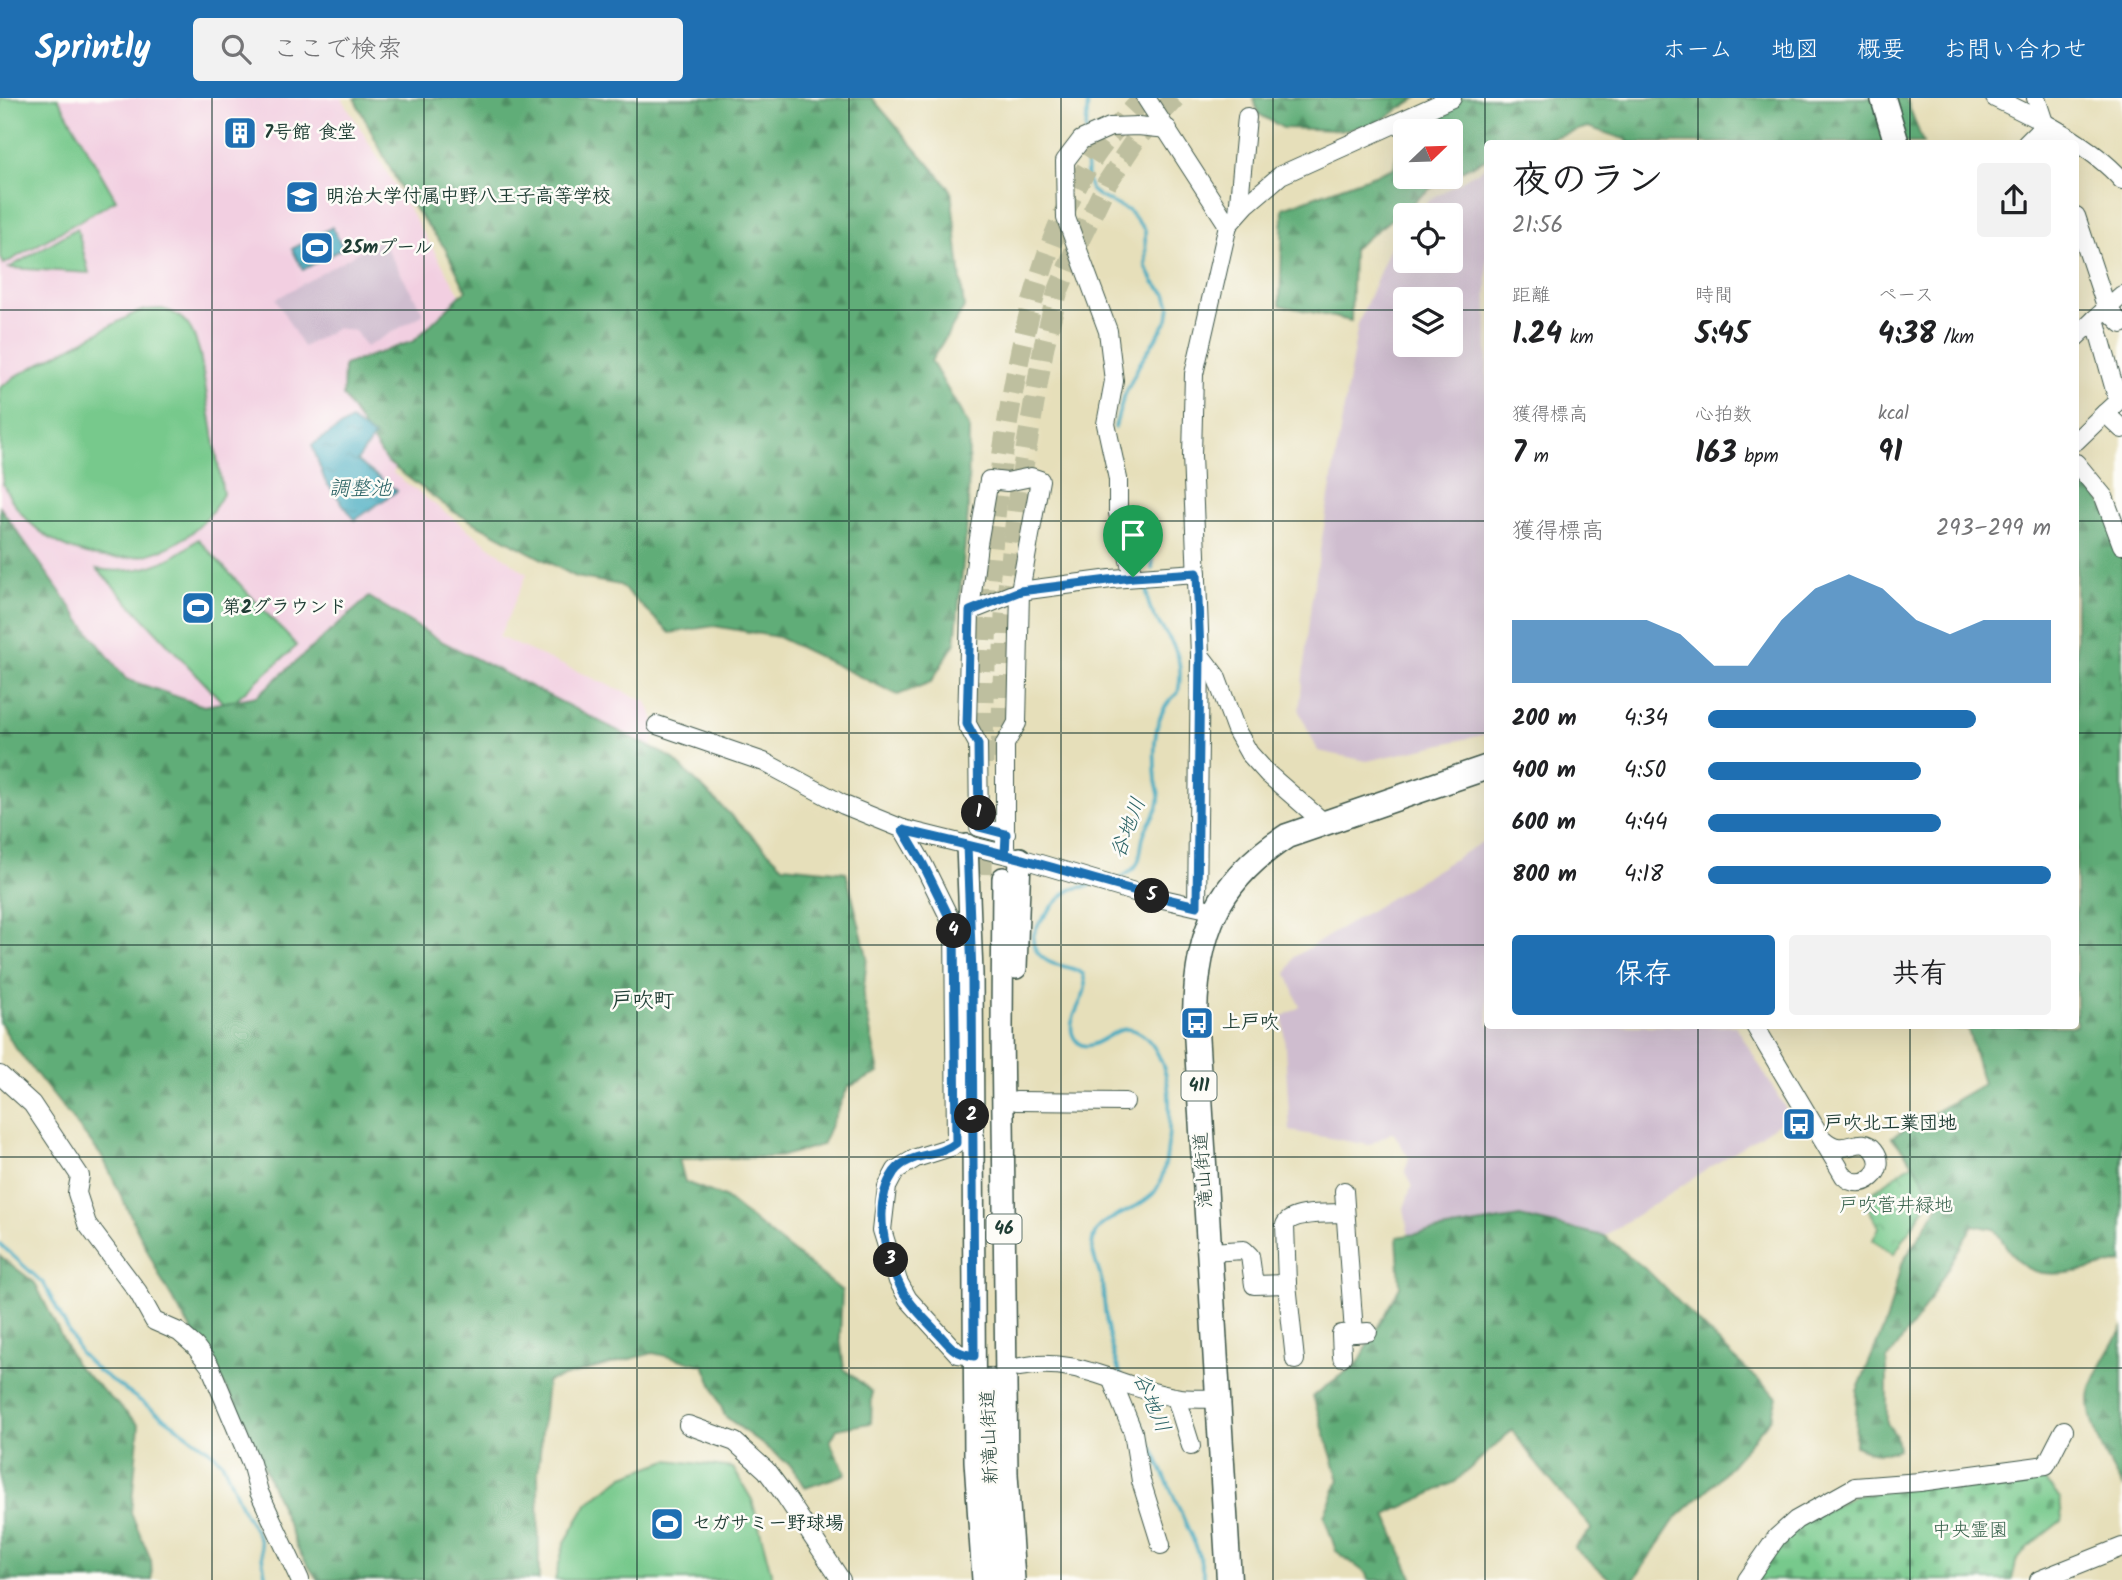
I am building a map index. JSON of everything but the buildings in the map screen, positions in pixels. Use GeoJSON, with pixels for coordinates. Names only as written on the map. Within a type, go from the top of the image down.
{"type":"FeatureCollection","features":[{"type":"Feature","properties":{"kind":"highway"},"geometry":{"type":"LineString","coordinates":[[1883,98],[1896,140]]}},
{"type":"Feature","properties":{"kind":"highway","name":"滝山街道"},"geometry":{"type":"LineString","coordinates":[[1229,1580],[1195,1014],[1200,956],[1206,929],[1205,909],[1263,853],[1287,836],[1484,768]]}},
{"type":"Feature","properties":{"kind":"main road","name":"46"},"geometry":{"type":"LineString","coordinates":[[967,845],[972,974],[964,1142],[974,1356],[975,1461],[983,1580]]}},
{"type":"Feature","properties":{"kind":"main road","name":"46"},"geometry":{"type":"LineString","coordinates":[[1007,1474],[1020,1436],[1016,962],[1012,856]]}},
{"type":"Feature","properties":{"kind":"main road","name":"新滝山街道"},"geometry":{"type":"LineString","coordinates":[[993,876],[1002,1027],[1010,1579],[989,1431],[993,876]]}},
{"type":"Feature","properties":{"kind":"street"},"geometry":{"type":"LineString","coordinates":[[1146,98],[1233,219]]}},
{"type":"Feature","properties":{"kind":"street"},"geometry":{"type":"LineString","coordinates":[[1233,219],[1281,175],[1452,98]]}},
{"type":"Feature","properties":{"kind":"street"},"geometry":{"type":"LineString","coordinates":[[1995,98],[2070,140]]}},
{"type":"Feature","properties":{"kind":"street"},"geometry":{"type":"LineString","coordinates":[[2036,98],[2050,140]]}},
{"type":"Feature","properties":{"kind":"street"},"geometry":{"type":"LineString","coordinates":[[657,724],[764,762],[850,808],[903,830],[1012,856],[1141,894],[1205,909],[1200,655],[1192,455],[1194,374],[1233,219],[1247,117]]}},
{"type":"Feature","properties":{"kind":"street"},"geometry":{"type":"LineString","coordinates":[[2029,140],[2045,125]]}},
{"type":"Feature","properties":{"kind":"street"},"geometry":{"type":"LineString","coordinates":[[1133,577],[1118,513],[1118,479],[1106,424],[1114,390],[1108,331],[1066,218],[1065,161],[1074,146],[1115,126],[1168,129]]}},
{"type":"Feature","properties":{"kind":"street"},"geometry":{"type":"LineString","coordinates":[[2079,146],[2106,162],[2122,180]]}},
{"type":"Feature","properties":{"kind":"street"},"geometry":{"type":"LineString","coordinates":[[2079,228],[2101,314],[2118,401],[2079,437]]}},
{"type":"Feature","properties":{"kind":"street"},"geometry":{"type":"LineString","coordinates":[[2079,334],[2122,295]]}},
{"type":"Feature","properties":{"kind":"street"},"geometry":{"type":"LineString","coordinates":[[2101,314],[2122,324]]}},
{"type":"Feature","properties":{"kind":"street"},"geometry":{"type":"LineString","coordinates":[[2105,413],[2122,429]]}},
{"type":"Feature","properties":{"kind":"street"},"geometry":{"type":"LineString","coordinates":[[2079,467],[2104,497],[2122,545]]}},
{"type":"Feature","properties":{"kind":"street"},"geometry":{"type":"LineString","coordinates":[[1006,834],[979,827],[978,744],[967,724],[970,611],[989,480],[1007,482],[1031,477],[1040,480],[1020,591],[1017,723],[1005,744],[1006,834],[1012,856]]}},
{"type":"Feature","properties":{"kind":"street"},"geometry":{"type":"LineString","coordinates":[[970,611],[1020,591],[1133,577],[1197,573]]}},
{"type":"Feature","properties":{"kind":"street"},"geometry":{"type":"LineString","coordinates":[[1200,655],[1216,676],[1236,730],[1249,753],[1268,774],[1324,822]]}},
{"type":"Feature","properties":{"kind":"street"},"geometry":{"type":"LineString","coordinates":[[903,830],[954,927],[964,1142],[916,1157],[896,1170],[887,1187],[882,1230],[898,1281],[908,1299],[958,1354],[974,1356]]}},
{"type":"Feature","properties":{"kind":"street"},"geometry":{"type":"LineString","coordinates":[[1757,1029],[1823,1139]]}},
{"type":"Feature","properties":{"kind":"street"},"geometry":{"type":"LineString","coordinates":[[0,1075],[32,1104],[80,1176],[77,1193],[87,1224],[138,1292],[154,1321],[179,1332],[195,1346],[210,1366],[251,1463],[260,1492],[300,1580]]}},
{"type":"Feature","properties":{"kind":"street"},"geometry":{"type":"LineString","coordinates":[[1016,1101],[1125,1102]]}},
{"type":"Feature","properties":{"kind":"street"},"geometry":{"type":"LineString","coordinates":[[1342,1357],[1340,1334],[1361,1332],[1344,1191]]}},
{"type":"Feature","properties":{"kind":"street"},"geometry":{"type":"LineString","coordinates":[[1295,1360],[1287,1284],[1287,1220],[1294,1216],[1345,1213]]}},
{"type":"Feature","properties":{"kind":"street"},"geometry":{"type":"LineString","coordinates":[[1209,1252],[1244,1250],[1250,1256],[1254,1284],[1287,1284]]}},
{"type":"Feature","properties":{"kind":"street"},"geometry":{"type":"LineString","coordinates":[[1020,1367],[1044,1363],[1067,1365],[1177,1398],[1219,1399]]}},
{"type":"Feature","properties":{"kind":"street"},"geometry":{"type":"LineString","coordinates":[[1113,1379],[1133,1432],[1141,1481],[1161,1545]]}},
{"type":"Feature","properties":{"kind":"street"},"geometry":{"type":"LineString","coordinates":[[1177,1398],[1191,1446]]}},
{"type":"Feature","properties":{"kind":"street"},"geometry":{"type":"LineString","coordinates":[[688,1425],[735,1442],[766,1470],[841,1580]]}},
{"type":"Feature","properties":{"kind":"street"},"geometry":{"type":"LineString","coordinates":[[1748,1580],[1777,1537],[1796,1520],[1855,1487],[1920,1482],[2046,1465],[2064,1430]]}},
{"type":"Feature","properties":{"kind":"street"},"geometry":{"type":"LineString","coordinates":[[2039,1580],[2080,1573],[2122,1548]]}},
{"type":"Feature","properties":{"kind":"shaded area"},"geometry":{"type":"Polygon","coordinates":[[[0,98],[342,98],[468,307],[393,473],[527,574],[499,637],[647,702],[657,725],[652,746],[447,656],[213,738],[104,725],[0,556],[0,98]]]}},
{"type":"Feature","properties":{"kind":"shaded area"},"geometry":{"type":"Polygon","coordinates":[[[1484,168],[1484,735],[1367,761],[1318,751],[1299,711],[1311,604],[1358,324],[1393,240],[1393,273],[1463,273],[1463,203],[1427,203],[1448,189],[1463,189],[1463,180],[1484,168]]]}},
{"type":"Feature","properties":{"kind":"shaded area"},"geometry":{"type":"Polygon","coordinates":[[[381,239],[424,314],[366,347],[355,331],[337,328],[303,347],[276,299],[381,239]]]}},
{"type":"Feature","properties":{"kind":"shaded area"},"geometry":{"type":"Polygon","coordinates":[[[1484,841],[1484,1029],[1738,1029],[1790,1116],[1604,1236],[1520,1217],[1410,1242],[1404,1208],[1412,1185],[1405,1170],[1409,1158],[1393,1132],[1369,1145],[1290,1131],[1283,1016],[1300,1007],[1287,974],[1294,957],[1484,841]]]}},
{"type":"Feature","properties":{"kind":"green space"},"geometry":{"type":"Polygon","coordinates":[[[0,98],[58,98],[116,200],[4,264],[0,256],[0,98]]]}},
{"type":"Feature","properties":{"kind":"green space"},"geometry":{"type":"Polygon","coordinates":[[[354,98],[872,98],[951,190],[964,308],[931,361],[969,426],[968,513],[955,643],[931,682],[898,695],[778,637],[714,626],[670,633],[620,585],[576,577],[454,512],[386,461],[343,396],[344,365],[414,341],[466,290],[445,248],[404,195],[354,98]]]}},
{"type":"Feature","properties":{"kind":"green space"},"geometry":{"type":"Polygon","coordinates":[[[1253,98],[1417,98],[1374,125],[1341,130],[1283,128],[1259,114],[1253,98]]]}},
{"type":"Feature","properties":{"kind":"green space"},"geometry":{"type":"Polygon","coordinates":[[[1460,98],[1906,98],[1922,140],[1627,140],[1588,127],[1543,140],[1484,140],[1484,160],[1463,170],[1463,119],[1427,119],[1460,98]]]}},
{"type":"Feature","properties":{"kind":"green space"},"geometry":{"type":"Polygon","coordinates":[[[1393,168],[1393,189],[1430,189],[1412,203],[1393,203],[1393,218],[1353,249],[1351,321],[1280,305],[1283,208],[1393,168]]]}},
{"type":"Feature","properties":{"kind":"green space"},"geometry":{"type":"Polygon","coordinates":[[[77,228],[89,273],[9,268],[77,228]]]}},
{"type":"Feature","properties":{"kind":"green space"},"geometry":{"type":"Polygon","coordinates":[[[162,309],[178,315],[188,325],[198,346],[223,494],[201,524],[174,544],[143,555],[110,558],[78,551],[48,537],[22,514],[3,484],[0,388],[16,376],[133,314],[162,309]]]}},
{"type":"Feature","properties":{"kind":"green space"},"geometry":{"type":"Polygon","coordinates":[[[2079,467],[2122,535],[2122,1262],[2067,1273],[2039,1272],[2027,1268],[2017,1260],[1994,1229],[1973,1225],[1919,1317],[1887,1360],[1887,1423],[1896,1436],[1898,1449],[1882,1453],[1871,1452],[1855,1446],[1857,1391],[1887,1320],[1901,1265],[1944,1197],[1933,1195],[1913,1163],[1892,1137],[1983,1084],[1968,1029],[2079,1029],[2079,467]]]}},
{"type":"Feature","properties":{"kind":"green space"},"geometry":{"type":"Polygon","coordinates":[[[0,507],[83,624],[126,679],[204,706],[257,696],[369,597],[441,641],[672,758],[783,866],[846,872],[867,956],[863,996],[879,1073],[848,1087],[822,1145],[779,1157],[679,1159],[685,1182],[724,1197],[842,1291],[840,1336],[844,1369],[872,1392],[871,1423],[837,1429],[830,1442],[846,1474],[805,1488],[791,1466],[725,1416],[704,1365],[653,1353],[547,1381],[538,1472],[539,1580],[318,1580],[299,1552],[243,1416],[163,1283],[103,1158],[14,1046],[0,1022],[0,507]]]}},
{"type":"Feature","properties":{"kind":"green space","name":"第2グラウンド"},"geometry":{"type":"Polygon","coordinates":[[[198,539],[297,646],[227,707],[97,569],[125,570],[151,566],[175,556],[198,539]]]}},
{"type":"Feature","properties":{"kind":"green space","name":"戸吹菅井緑地"},"geometry":{"type":"Polygon","coordinates":[[[1913,1163],[1933,1195],[1894,1254],[1873,1240],[1879,1227],[1863,1199],[1913,1163]]]}},
{"type":"Feature","properties":{"kind":"green space"},"geometry":{"type":"Polygon","coordinates":[[[1520,1217],[1604,1236],[1650,1273],[1732,1356],[1777,1397],[1771,1418],[1718,1480],[1675,1519],[1634,1580],[1611,1580],[1574,1548],[1592,1529],[1539,1467],[1512,1430],[1455,1482],[1386,1515],[1413,1580],[1369,1580],[1367,1574],[1336,1551],[1324,1516],[1339,1480],[1313,1396],[1359,1362],[1400,1286],[1397,1237],[1520,1217]]]}},
{"type":"Feature","properties":{"kind":"green space"},"geometry":{"type":"Polygon","coordinates":[[[0,1256],[35,1283],[75,1364],[139,1425],[131,1513],[151,1560],[152,1580],[0,1580],[0,1256]]]}},
{"type":"Feature","properties":{"kind":"green space"},"geometry":{"type":"Polygon","coordinates":[[[2122,1329],[2122,1486],[2093,1425],[2089,1399],[2097,1373],[2122,1329]]]}},
{"type":"Feature","properties":{"kind":"green space","name":"セガサミー野球場"},"geometry":{"type":"Polygon","coordinates":[[[668,1460],[733,1468],[752,1500],[773,1580],[555,1580],[564,1544],[588,1503],[624,1476],[668,1460]]]}},
{"type":"Feature","properties":{"kind":"green space","name":"中央霊園"},"geometry":{"type":"Polygon","coordinates":[[[2034,1470],[2060,1498],[2062,1520],[2028,1547],[2016,1562],[2012,1580],[1755,1580],[1780,1542],[1801,1523],[1853,1496],[2034,1470]]]}},
{"type":"Feature","properties":{"kind":"water","name":"25mプール"},"geometry":{"type":"Polygon","coordinates":[[[332,227],[343,248],[303,270],[292,249],[332,227]]]}},
{"type":"Feature","properties":{"kind":"water","name":"調整池"},"geometry":{"type":"Polygon","coordinates":[[[351,420],[374,437],[357,461],[397,491],[355,520],[325,481],[312,445],[351,420]]]}},
{"type":"Feature","properties":{"kind":"waterway","name":"谷地川"},"geometry":{"type":"LineString","coordinates":[[1086,131],[1088,98]]}},
{"type":"Feature","properties":{"kind":"waterway","name":"谷地川"},"geometry":{"type":"LineString","coordinates":[[1086,146],[1087,179],[1091,190],[1129,211],[1145,230],[1146,267],[1154,282],[1166,294],[1170,306],[1168,319],[1139,365],[1123,399],[1115,427]]}},
{"type":"Feature","properties":{"kind":"waterway","name":"谷地川"},"geometry":{"type":"LineString","coordinates":[[1129,523],[1150,549],[1152,569]]}},
{"type":"Feature","properties":{"kind":"waterway","name":"谷地川"},"geometry":{"type":"LineString","coordinates":[[1117,880],[1137,864],[1145,831],[1158,805],[1156,732],[1163,710],[1178,693],[1180,682],[1177,654],[1148,603],[1148,584]]}},
{"type":"Feature","properties":{"kind":"waterway","name":"谷地川"},"geometry":{"type":"LineString","coordinates":[[1090,886],[1073,889],[1062,896],[1038,925],[1033,938],[1034,945],[1037,952],[1048,961],[1083,974],[1085,989],[1072,1027],[1075,1039],[1086,1046],[1121,1030],[1137,1032],[1145,1037],[1158,1055],[1166,1076],[1169,1096],[1168,1147],[1159,1185],[1145,1200],[1102,1225],[1093,1239],[1093,1253],[1102,1281],[1108,1332],[1121,1376]]}},
{"type":"Feature","properties":{"kind":"waterway"},"geometry":{"type":"LineString","coordinates":[[0,1244],[44,1284],[80,1353],[97,1370],[212,1452],[223,1463],[242,1508],[259,1538],[266,1580]]}},
{"type":"Feature","properties":{"kind":"waterway","name":"谷地川"},"geometry":{"type":"LineString","coordinates":[[1126,1389],[1198,1551],[1205,1580]]}},
{"type":"Feature","properties":{"kind":"tunnel"},"geometry":{"type":"LineString","coordinates":[[983,764],[986,634],[996,506],[1008,420],[1027,322],[1046,259],[1071,197],[1099,149],[1144,98]]}},
{"type":"Feature","properties":{"kind":"tunnel"},"geometry":{"type":"LineString","coordinates":[[1001,759],[1005,615],[1019,490],[1044,346],[1057,294],[1107,183],[1136,139],[1175,98]]}},
{"type":"Feature","properties":{"kind":"tunnel"},"geometry":{"type":"LineString","coordinates":[[982,874],[983,810]]}},
{"type":"Feature","properties":{"kind":"place","name":"7号館 食堂"},"geometry":{"type":"Point","coordinates":[240,133]}},
{"type":"Feature","properties":{"kind":"place","name":"明治大学付属中野八王子高等学校"},"geometry":{"type":"Point","coordinates":[302,197]}},
{"type":"Feature","properties":{"kind":"place","name":"25mプール"},"geometry":{"type":"Point","coordinates":[317,248]}},
{"type":"Feature","properties":{"kind":"place","name":"第2グラウンド"},"geometry":{"type":"Point","coordinates":[198,608]}},
{"type":"Feature","properties":{"kind":"place","name":"上戸吹"},"geometry":{"type":"Point","coordinates":[1197,1023]}},
{"type":"Feature","properties":{"kind":"place","name":"戸吹北工業団地"},"geometry":{"type":"Point","coordinates":[1799,1124]}},
{"type":"Feature","properties":{"kind":"place","name":"セガサミー野球場"},"geometry":{"type":"Point","coordinates":[667,1524]}},
{"type":"Feature","properties":{"kind":"district","name":"戸吹町"},"geometry":{"type":"Point","coordinates":[643,1001]}},
{"type":"Feature","properties":{"kind":"route"},"geometry":{"type":"LineString","coordinates":[[1133,577],[1020,591],[970,611],[967,724],[978,744],[979,827],[1006,834],[1005,855],[967,845],[972,974],[974,1356],[958,1354],[914,1307],[902,1290],[882,1230],[887,1187],[896,1170],[916,1157],[951,1147],[956,1143],[954,927],[903,830],[967,845],[1020,858],[1141,894],[1197,906],[1200,655],[1197,573],[1133,577]]}}]}
